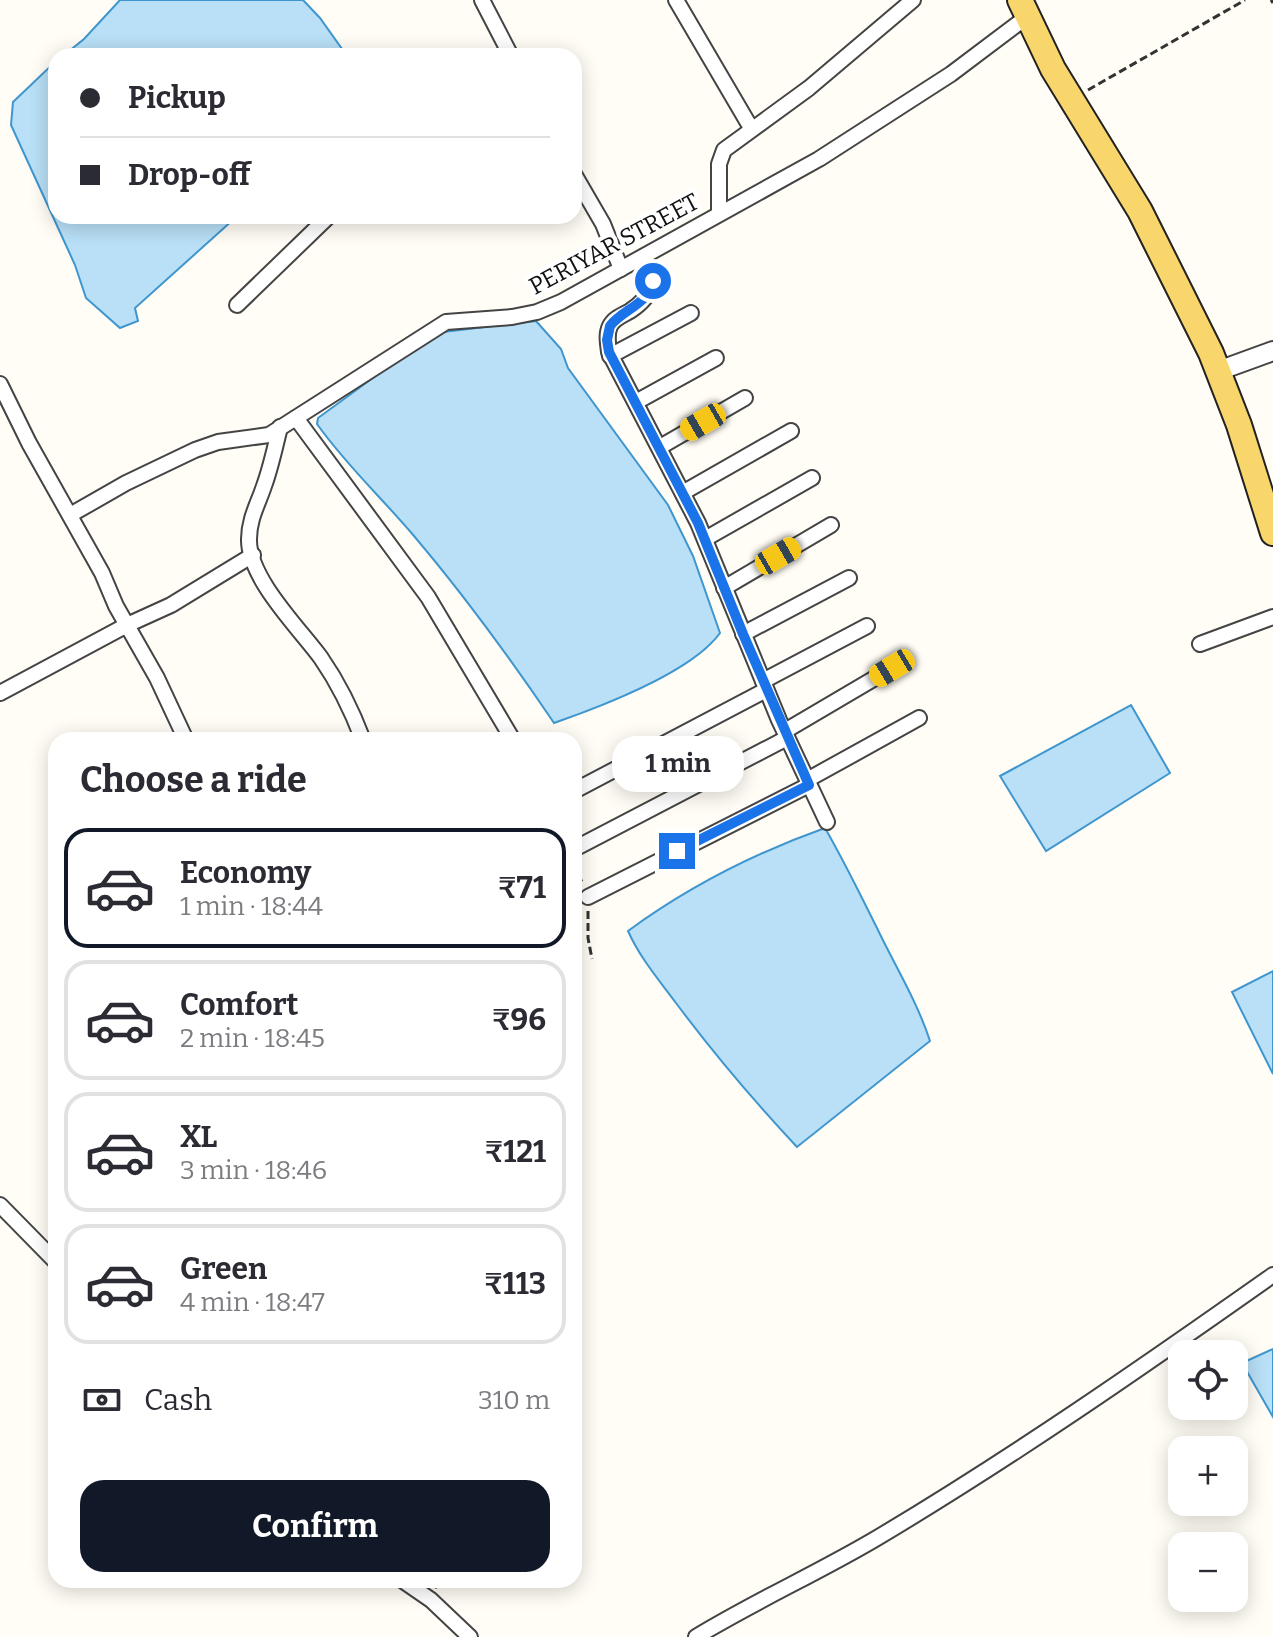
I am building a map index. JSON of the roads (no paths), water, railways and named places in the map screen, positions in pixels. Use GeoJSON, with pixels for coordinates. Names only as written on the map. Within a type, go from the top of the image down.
{"type":"FeatureCollection","features":[{"type":"Feature","properties":{"kind":"main road"},"geometry":{"type":"LineString","coordinates":[[1024,8],[1071,99],[1140,211],[1172,272],[1218,371],[1239,425],[1273,533]]}},
{"type":"Feature","properties":{"kind":"street"},"geometry":{"type":"LineString","coordinates":[[482,0],[507,48]]}},
{"type":"Feature","properties":{"kind":"street"},"geometry":{"type":"LineString","coordinates":[[676,0],[751,128]]}},
{"type":"Feature","properties":{"kind":"street"},"geometry":{"type":"LineString","coordinates":[[719,213],[719,164],[724,150],[809,88],[913,0]]}},
{"type":"Feature","properties":{"kind":"street","name":"PERIYAR STREET"},"geometry":{"type":"LineString","coordinates":[[70,515],[126,483],[195,450],[218,442],[269,435],[446,322],[537,312],[561,302],[845,143],[975,57],[1024,8]]}},
{"type":"Feature","properties":{"kind":"street"},"geometry":{"type":"LineString","coordinates":[[582,188],[603,224],[621,269]]}},
{"type":"Feature","properties":{"kind":"street"},"geometry":{"type":"LineString","coordinates":[[237,305],[321,224]]}},
{"type":"Feature","properties":{"kind":"street"},"geometry":{"type":"LineString","coordinates":[[644,257],[652,275],[652,288],[641,302],[610,326],[607,340],[610,356],[684,492],[786,734],[827,822]]}},
{"type":"Feature","properties":{"kind":"street"},"geometry":{"type":"LineString","coordinates":[[610,356],[691,313]]}},
{"type":"Feature","properties":{"kind":"street"},"geometry":{"type":"LineString","coordinates":[[1218,371],[1273,351]]}},
{"type":"Feature","properties":{"kind":"street"},"geometry":{"type":"LineString","coordinates":[[636,402],[716,358]]}},
{"type":"Feature","properties":{"kind":"street"},"geometry":{"type":"LineString","coordinates":[[0,384],[157,678],[182,732]]}},
{"type":"Feature","properties":{"kind":"street"},"geometry":{"type":"LineString","coordinates":[[660,447],[745,398]]}},
{"type":"Feature","properties":{"kind":"street"},"geometry":{"type":"LineString","coordinates":[[296,418],[428,597],[508,732]]}},
{"type":"Feature","properties":{"kind":"street"},"geometry":{"type":"LineString","coordinates":[[280,427],[264,487],[251,518],[249,543],[261,576],[280,607],[321,658],[348,701],[360,732]]}},
{"type":"Feature","properties":{"kind":"street"},"geometry":{"type":"LineString","coordinates":[[684,492],[791,431]]}},
{"type":"Feature","properties":{"kind":"street"},"geometry":{"type":"LineString","coordinates":[[705,539],[812,478]]}},
{"type":"Feature","properties":{"kind":"street"},"geometry":{"type":"LineString","coordinates":[[724,588],[831,525]]}},
{"type":"Feature","properties":{"kind":"street"},"geometry":{"type":"LineString","coordinates":[[0,693],[171,605],[253,555]]}},
{"type":"Feature","properties":{"kind":"street"},"geometry":{"type":"LineString","coordinates":[[743,634],[849,578]]}},
{"type":"Feature","properties":{"kind":"street"},"geometry":{"type":"LineString","coordinates":[[1200,644],[1273,617]]}},
{"type":"Feature","properties":{"kind":"street"},"geometry":{"type":"LineString","coordinates":[[582,787],[867,626]]}},
{"type":"Feature","properties":{"kind":"street"},"geometry":{"type":"LineString","coordinates":[[582,845],[786,734],[892,668]]}},
{"type":"Feature","properties":{"kind":"street"},"geometry":{"type":"LineString","coordinates":[[588,897],[808,782],[919,718]]}},
{"type":"Feature","properties":{"kind":"street"},"geometry":{"type":"LineString","coordinates":[[0,1205],[48,1253]]}},
{"type":"Feature","properties":{"kind":"street"},"geometry":{"type":"LineString","coordinates":[[696,1637],[737,1612],[840,1559],[949,1495],[1078,1411],[1273,1275]]}},
{"type":"Feature","properties":{"kind":"street"},"geometry":{"type":"LineString","coordinates":[[414,1588],[470,1637]]}},
{"type":"Feature","properties":{"kind":"water"},"geometry":{"type":"Polygon","coordinates":[[[120,0],[303,0],[341,48],[73,48],[120,0]]]}},
{"type":"Feature","properties":{"kind":"water"},"geometry":{"type":"Polygon","coordinates":[[[48,69],[48,206],[11,125],[13,102],[48,69]]]}},
{"type":"Feature","properties":{"kind":"water"},"geometry":{"type":"Polygon","coordinates":[[[56,224],[228,224],[135,308],[138,321],[120,328],[86,298],[56,224]]]}},
{"type":"Feature","properties":{"kind":"water"},"geometry":{"type":"Polygon","coordinates":[[[536,321],[561,349],[568,368],[668,505],[693,556],[720,633],[689,661],[644,687],[554,723],[451,581],[317,424],[318,418],[381,372],[443,332],[536,321]]]}},
{"type":"Feature","properties":{"kind":"water"},"geometry":{"type":"Polygon","coordinates":[[[1131,705],[1170,773],[1046,851],[1000,776],[1131,705]]]}},
{"type":"Feature","properties":{"kind":"water"},"geometry":{"type":"Polygon","coordinates":[[[825,828],[912,998],[930,1041],[797,1147],[705,1041],[650,968],[628,931],[723,872],[825,828]]]}},
{"type":"Feature","properties":{"kind":"water"},"geometry":{"type":"Polygon","coordinates":[[[1273,971],[1273,1074],[1232,992],[1273,971]]]}},
{"type":"Feature","properties":{"kind":"water"},"geometry":{"type":"Polygon","coordinates":[[[1273,1349],[1273,1417],[1248,1373],[1248,1360],[1273,1349]]]}}]}
